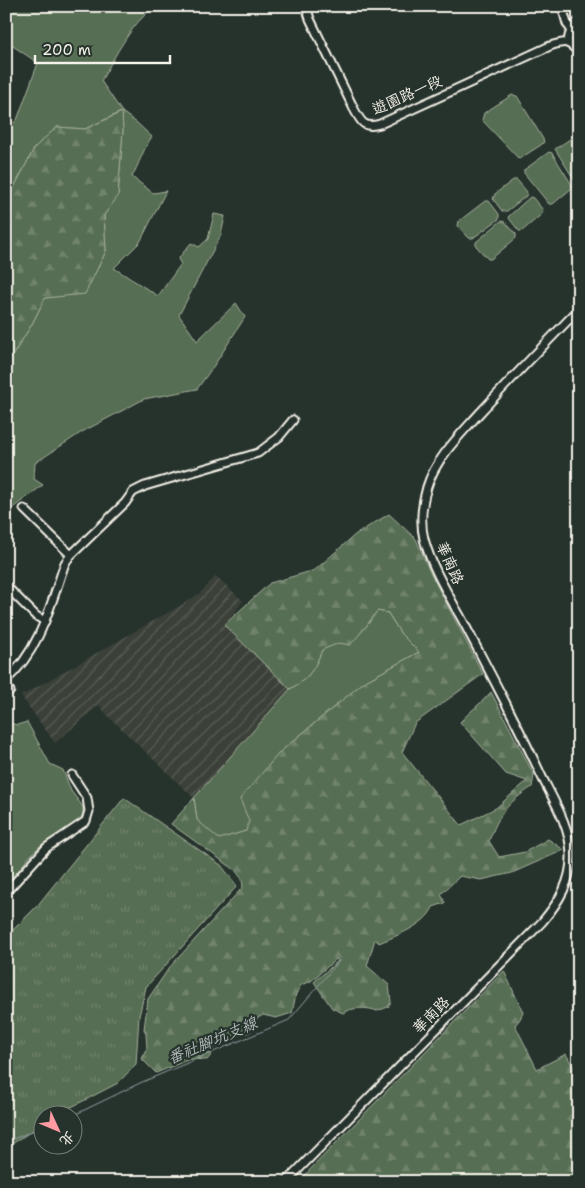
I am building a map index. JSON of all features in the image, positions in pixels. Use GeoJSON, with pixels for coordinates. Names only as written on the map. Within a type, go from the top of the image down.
{"type":"FeatureCollection","features":[{"type":"Feature","properties":{"kind":"street","name":"遊園路一段"},"geometry":{"type":"LineString","coordinates":[[306,6],[310,19],[354,109],[363,123],[369,126],[386,121],[528,55],[562,42],[568,42]]}},
{"type":"Feature","properties":{"kind":"street"},"geometry":{"type":"LineString","coordinates":[[562,6],[567,24],[571,29]]}},
{"type":"Feature","properties":{"kind":"street"},"geometry":{"type":"LineString","coordinates":[[579,22],[571,29],[568,42],[579,53]]}},
{"type":"Feature","properties":{"kind":"street","name":"華南路"},"geometry":{"type":"LineString","coordinates":[[286,1182],[551,911],[565,889],[570,870],[571,853],[566,828],[528,747],[436,569],[424,537],[422,522],[423,502],[427,486],[448,449],[497,394],[579,309]]}},
{"type":"Feature","properties":{"kind":"street"},"geometry":{"type":"LineString","coordinates":[[6,680],[23,663],[43,629],[65,563],[125,503],[133,492],[145,486],[258,454],[279,437],[293,420]]}},
{"type":"Feature","properties":{"kind":"street"},"geometry":{"type":"LineString","coordinates":[[24,509],[47,534],[71,555]]}},
{"type":"Feature","properties":{"kind":"street"},"geometry":{"type":"LineString","coordinates":[[6,586],[36,616],[45,621]]}},
{"type":"Feature","properties":{"kind":"street"},"geometry":{"type":"LineString","coordinates":[[6,892],[46,848],[86,821],[89,811],[87,798],[72,775]]}},
{"type":"Feature","properties":{"kind":"shaded area"},"geometry":{"type":"Polygon","coordinates":[[[216,576],[243,601],[225,625],[290,689],[194,798],[108,716],[99,705],[55,743],[21,696],[183,604],[200,593],[216,576]]]}},
{"type":"Feature","properties":{"kind":"green space"},"geometry":{"type":"Polygon","coordinates":[[[16,6],[155,6],[131,31],[101,81],[122,112],[152,137],[132,177],[153,193],[166,191],[140,242],[114,268],[158,296],[181,264],[178,259],[191,243],[199,247],[208,239],[214,214],[225,216],[221,235],[179,315],[197,341],[236,303],[245,317],[197,389],[144,399],[82,432],[35,463],[34,479],[43,485],[6,513],[6,366],[32,324],[45,298],[85,293],[106,251],[104,215],[118,196],[123,130],[121,112],[85,129],[57,127],[35,147],[6,203],[6,129],[17,120],[38,63],[10,44],[6,47],[6,14],[10,14],[16,6]]]}},
{"type":"Feature","properties":{"kind":"green space"},"geometry":{"type":"Polygon","coordinates":[[[512,95],[517,96],[544,142],[519,159],[482,120],[484,113],[512,95]]]}},
{"type":"Feature","properties":{"kind":"green space"},"geometry":{"type":"Polygon","coordinates":[[[122,112],[123,130],[118,196],[104,215],[106,251],[85,294],[45,298],[32,324],[6,366],[6,203],[35,147],[57,127],[85,129],[122,112]]]}},
{"type":"Feature","properties":{"kind":"green space"},"geometry":{"type":"Polygon","coordinates":[[[579,133],[579,182],[577,184],[555,149],[579,133]]]}},
{"type":"Feature","properties":{"kind":"green space"},"geometry":{"type":"Polygon","coordinates":[[[549,152],[552,153],[572,185],[572,188],[553,204],[549,204],[524,173],[524,170],[549,152]]]}},
{"type":"Feature","properties":{"kind":"green space"},"geometry":{"type":"Polygon","coordinates":[[[513,180],[517,180],[527,192],[526,196],[507,211],[502,211],[493,199],[495,194],[513,180]]]}},
{"type":"Feature","properties":{"kind":"green space"},"geometry":{"type":"Polygon","coordinates":[[[530,197],[543,210],[542,214],[522,231],[519,231],[508,217],[530,197]]]}},
{"type":"Feature","properties":{"kind":"green space"},"geometry":{"type":"Polygon","coordinates":[[[485,201],[489,201],[499,214],[499,219],[473,238],[469,238],[458,226],[459,221],[485,201]]]}},
{"type":"Feature","properties":{"kind":"green space"},"geometry":{"type":"Polygon","coordinates":[[[501,221],[505,222],[516,234],[516,238],[491,259],[488,259],[476,246],[476,242],[501,221]]]}},
{"type":"Feature","properties":{"kind":"green space"},"geometry":{"type":"Polygon","coordinates":[[[389,514],[416,539],[429,570],[483,674],[415,723],[402,752],[461,825],[496,808],[527,781],[506,774],[460,722],[491,692],[534,775],[532,787],[516,798],[500,816],[489,841],[499,857],[525,852],[548,839],[564,850],[512,873],[481,880],[460,876],[441,894],[445,903],[433,907],[424,919],[402,933],[379,943],[375,939],[367,966],[389,985],[391,1002],[388,1007],[377,1011],[364,1008],[343,1013],[332,1008],[314,982],[338,961],[336,959],[311,981],[301,985],[296,994],[292,1013],[276,1018],[263,1015],[256,1019],[250,1032],[218,1041],[207,1060],[190,1059],[156,1073],[142,1059],[147,1048],[144,1029],[148,999],[169,968],[243,887],[242,879],[235,870],[171,824],[194,798],[197,820],[219,839],[246,831],[249,821],[240,799],[280,752],[364,682],[419,652],[401,634],[388,613],[377,611],[350,645],[339,643],[322,650],[310,673],[290,689],[224,625],[270,583],[315,570],[356,534],[389,514]]]}},
{"type":"Feature","properties":{"kind":"green space"},"geometry":{"type":"Polygon","coordinates":[[[377,611],[388,613],[401,634],[419,652],[364,682],[280,752],[246,831],[219,840],[197,820],[194,798],[290,689],[310,673],[322,650],[365,628],[377,611]]]}},
{"type":"Feature","properties":{"kind":"green space"},"geometry":{"type":"Polygon","coordinates":[[[27,722],[50,764],[63,770],[71,791],[83,807],[83,814],[80,820],[71,828],[49,839],[38,848],[6,888],[6,724],[17,725],[27,722]]]}},
{"type":"Feature","properties":{"kind":"green space"},"geometry":{"type":"Polygon","coordinates":[[[124,798],[221,865],[237,886],[146,987],[139,1016],[136,1064],[118,1083],[73,1106],[32,1106],[32,1131],[6,1148],[6,937],[37,906],[124,798]]]}},
{"type":"Feature","properties":{"kind":"green space"},"geometry":{"type":"Polygon","coordinates":[[[504,971],[523,1012],[515,1025],[537,1069],[566,1054],[579,1077],[579,1182],[298,1182],[504,971]]]}},
{"type":"Feature","properties":{"kind":"waterway","name":"番社腳坑支線"},"geometry":{"type":"LineString","coordinates":[[82,1111],[140,1083],[289,1020],[340,960]]}},
{"type":"Feature","properties":{"kind":"waterway","name":"番社腳坑支線"},"geometry":{"type":"LineString","coordinates":[[6,1142],[32,1131]]}}]}
